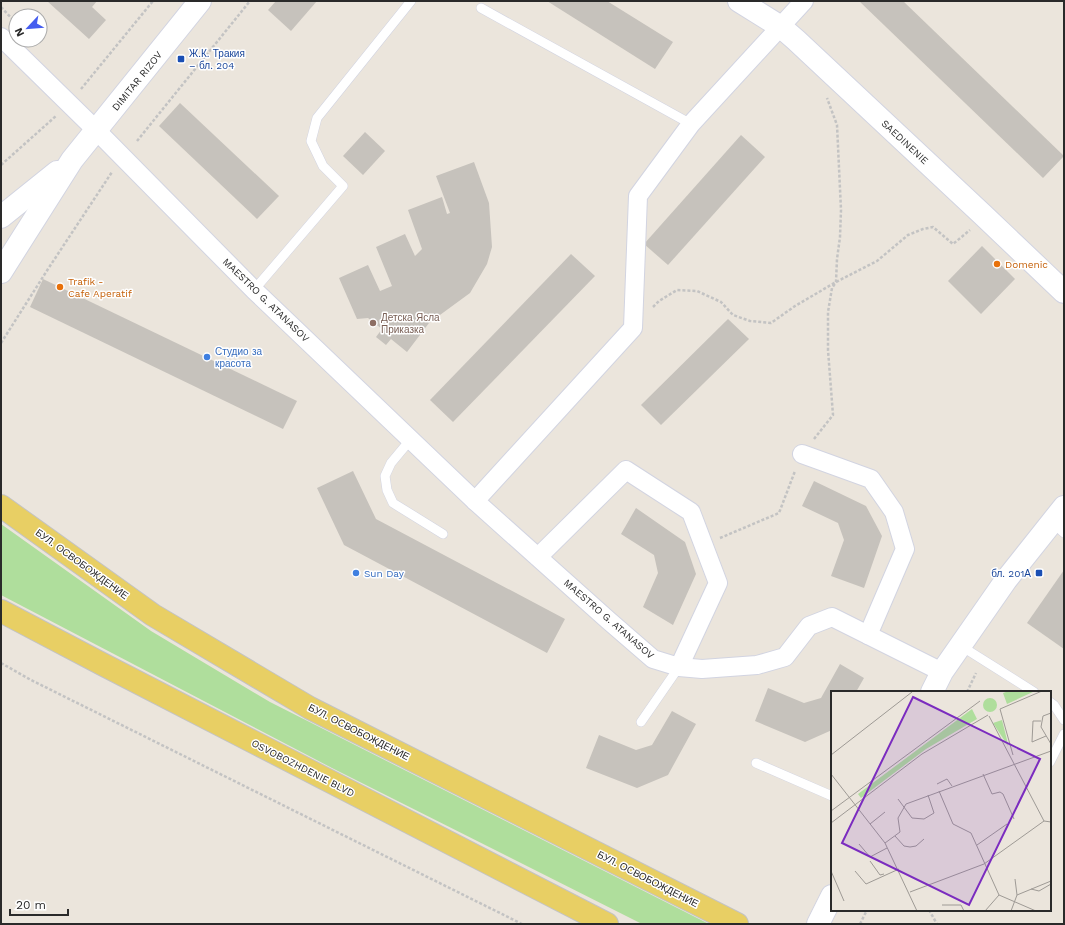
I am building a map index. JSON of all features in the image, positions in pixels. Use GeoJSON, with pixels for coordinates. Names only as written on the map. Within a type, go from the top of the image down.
{"type":"FeatureCollection","features":[{"type":"Feature","properties":{"kind":"main road","name":"БУЛ. ОСВОБОЖДЕНИЕ"},"geometry":{"type":"LineString","coordinates":[[1,506],[153,615],[310,708],[737,924]]}},
{"type":"Feature","properties":{"kind":"main road","name":"OSVOBOZHDENIE BLVD"},"geometry":{"type":"LineString","coordinates":[[1,611],[607,924]]}},
{"type":"Feature","properties":{"kind":"street","name":"DIMITAR RIZOV"},"geometry":{"type":"LineString","coordinates":[[1,272],[72,160],[200,1]]}},
{"type":"Feature","properties":{"kind":"street","name":"SAEDINENIE"},"geometry":{"type":"LineString","coordinates":[[739,1],[781,27],[1064,292]]}},
{"type":"Feature","properties":{"kind":"street"},"geometry":{"type":"LineString","coordinates":[[475,501],[633,328],[638,196],[691,124],[804,1]]}},
{"type":"Feature","properties":{"kind":"street","name":"MAESTRO G. ATANASOV"},"geometry":{"type":"LineString","coordinates":[[1,37],[96,130],[254,290],[475,501],[653,659],[679,667],[702,669],[757,664],[785,657],[809,626],[832,617],[942,672]]}},
{"type":"Feature","properties":{"kind":"street","name":"DIMITAR RIZOV"},"geometry":{"type":"LineString","coordinates":[[1,217],[72,160]]}},
{"type":"Feature","properties":{"kind":"street"},"geometry":{"type":"LineString","coordinates":[[802,454],[870,479],[894,512],[905,549],[868,635]]}},
{"type":"Feature","properties":{"kind":"street"},"geometry":{"type":"LineString","coordinates":[[538,557],[626,470],[691,512],[718,583],[679,667]]}},
{"type":"Feature","properties":{"kind":"street"},"geometry":{"type":"LineString","coordinates":[[932,691],[942,672],[1006,580],[1060,520]]}},
{"type":"Feature","properties":{"kind":"street"},"geometry":{"type":"LineString","coordinates":[[818,924],[831,898]]}},
{"type":"Feature","properties":{"kind":"lane"},"geometry":{"type":"LineString","coordinates":[[254,290],[343,186],[323,166],[311,141],[317,118],[410,1]]}},
{"type":"Feature","properties":{"kind":"lane"},"geometry":{"type":"LineString","coordinates":[[481,8],[691,124]]}},
{"type":"Feature","properties":{"kind":"lane"},"geometry":{"type":"LineString","coordinates":[[411,439],[391,463],[385,476],[387,490],[393,503],[443,534]]}},
{"type":"Feature","properties":{"kind":"lane"},"geometry":{"type":"LineString","coordinates":[[961,646],[1032,691]]}},
{"type":"Feature","properties":{"kind":"lane"},"geometry":{"type":"LineString","coordinates":[[641,722],[679,667]]}},
{"type":"Feature","properties":{"kind":"lane"},"geometry":{"type":"LineString","coordinates":[[1051,703],[1064,720]]}},
{"type":"Feature","properties":{"kind":"lane"},"geometry":{"type":"LineString","coordinates":[[1051,760],[1064,734]]}},
{"type":"Feature","properties":{"kind":"lane"},"geometry":{"type":"LineString","coordinates":[[756,763],[831,796]]}},
{"type":"Feature","properties":{"kind":"path"},"geometry":{"type":"LineString","coordinates":[[81,89],[153,1]]}},
{"type":"Feature","properties":{"kind":"path"},"geometry":{"type":"LineString","coordinates":[[137,141],[250,1]]}},
{"type":"Feature","properties":{"kind":"path"},"geometry":{"type":"LineString","coordinates":[[1,7],[8,14]]}},
{"type":"Feature","properties":{"kind":"path"},"geometry":{"type":"LineString","coordinates":[[703,545],[779,513],[802,454],[833,415],[828,350],[828,312],[832,288],[836,282],[840,223],[837,125],[826,95]]}},
{"type":"Feature","properties":{"kind":"path"},"geometry":{"type":"LineString","coordinates":[[1,165],[57,116]]}},
{"type":"Feature","properties":{"kind":"path"},"geometry":{"type":"LineString","coordinates":[[1,343],[48,268],[113,170]]}},
{"type":"Feature","properties":{"kind":"path"},"geometry":{"type":"LineString","coordinates":[[633,328],[659,301],[677,290],[697,290],[721,302],[733,315],[750,321],[771,323],[795,306],[836,282],[877,261],[908,235],[933,227],[953,244],[969,231],[982,214]]}},
{"type":"Feature","properties":{"kind":"path"},"geometry":{"type":"LineString","coordinates":[[967,691],[982,660]]}},
{"type":"Feature","properties":{"kind":"path"},"geometry":{"type":"LineString","coordinates":[[1,663],[31,680],[522,924]]}},
{"type":"Feature","properties":{"kind":"path"},"geometry":{"type":"LineString","coordinates":[[860,924],[866,911]]}},
{"type":"Feature","properties":{"kind":"path"},"geometry":{"type":"LineString","coordinates":[[930,911],[937,924]]}},
{"type":"Feature","properties":{"kind":"green space"},"geometry":{"type":"Polygon","coordinates":[[[1,524],[151,631],[270,702],[709,924],[642,924],[332,768],[1,595],[1,524]]]}},
{"type":"Feature","properties":{"kind":"building"},"geometry":{"type":"Polygon","coordinates":[[[47,1],[97,1],[92,7],[106,20],[89,39],[47,1]]]}},
{"type":"Feature","properties":{"kind":"building"},"geometry":{"type":"Polygon","coordinates":[[[276,1],[317,1],[291,31],[268,10],[276,1]]]}},
{"type":"Feature","properties":{"kind":"building"},"geometry":{"type":"Polygon","coordinates":[[[547,1],[607,1],[673,42],[655,69],[547,1]]]}},
{"type":"Feature","properties":{"kind":"building"},"geometry":{"type":"Polygon","coordinates":[[[859,1],[903,1],[1064,156],[1043,178],[859,1]]]}},
{"type":"Feature","properties":{"kind":"building"},"geometry":{"type":"Polygon","coordinates":[[[180,103],[279,196],[257,219],[159,126],[180,103]]]}},
{"type":"Feature","properties":{"kind":"building"},"geometry":{"type":"Polygon","coordinates":[[[365,132],[385,151],[363,175],[343,156],[365,132]]]}},
{"type":"Feature","properties":{"kind":"building"},"geometry":{"type":"Polygon","coordinates":[[[741,135],[765,157],[668,265],[644,244],[741,135]]]}},
{"type":"Feature","properties":{"kind":"building"},"geometry":{"type":"Polygon","coordinates":[[[474,162],[489,203],[492,247],[487,264],[470,293],[429,323],[407,352],[391,339],[386,345],[376,337],[382,329],[368,318],[357,319],[339,278],[368,265],[380,291],[392,286],[376,247],[405,234],[415,256],[422,249],[408,210],[442,197],[447,214],[450,213],[436,176],[474,162]]]}},
{"type":"Feature","properties":{"kind":"building"},"geometry":{"type":"Polygon","coordinates":[[[982,246],[1015,279],[981,314],[948,281],[982,246]]]}},
{"type":"Feature","properties":{"kind":"building"},"geometry":{"type":"Polygon","coordinates":[[[571,254],[595,276],[453,422],[430,400],[571,254]]]}},
{"type":"Feature","properties":{"kind":"building"},"geometry":{"type":"Polygon","coordinates":[[[43,279],[297,401],[283,429],[30,307],[43,279]]]}},
{"type":"Feature","properties":{"kind":"building"},"geometry":{"type":"Polygon","coordinates":[[[728,319],[749,339],[661,425],[641,405],[728,319]]]}},
{"type":"Feature","properties":{"kind":"building"},"geometry":{"type":"Polygon","coordinates":[[[353,471],[376,519],[565,619],[547,653],[344,545],[317,488],[353,471]]]}},
{"type":"Feature","properties":{"kind":"building"},"geometry":{"type":"Polygon","coordinates":[[[814,481],[866,506],[882,536],[864,588],[831,576],[844,540],[838,523],[802,506],[814,481]]]}},
{"type":"Feature","properties":{"kind":"building"},"geometry":{"type":"Polygon","coordinates":[[[636,508],[685,542],[696,574],[673,625],[643,607],[658,573],[654,555],[621,534],[636,508]]]}},
{"type":"Feature","properties":{"kind":"building"},"geometry":{"type":"Polygon","coordinates":[[[1064,570],[1064,649],[1027,623],[1064,570]]]}},
{"type":"Feature","properties":{"kind":"building"},"geometry":{"type":"Polygon","coordinates":[[[840,664],[864,678],[857,691],[831,691],[831,730],[805,742],[755,721],[768,688],[804,703],[821,698],[840,664]]]}},
{"type":"Feature","properties":{"kind":"building"},"geometry":{"type":"Polygon","coordinates":[[[672,711],[696,724],[668,775],[637,788],[586,768],[599,735],[636,750],[652,745],[672,711]]]}},
{"type":"Feature","properties":{"kind":"place","name":"Ж.К. Тракия – бл. 204"},"geometry":{"type":"Point","coordinates":[181,59]}},
{"type":"Feature","properties":{"kind":"place","name":"Domenic"},"geometry":{"type":"Point","coordinates":[997,264]}},
{"type":"Feature","properties":{"kind":"place","name":"Trafik - Cafe Aperatif"},"geometry":{"type":"Point","coordinates":[60,287]}},
{"type":"Feature","properties":{"kind":"place","name":"Детска Ясла Приказка"},"geometry":{"type":"Point","coordinates":[373,323]}},
{"type":"Feature","properties":{"kind":"place","name":"Студио за красота"},"geometry":{"type":"Point","coordinates":[207,357]}},
{"type":"Feature","properties":{"kind":"place","name":"Sun Day"},"geometry":{"type":"Point","coordinates":[356,573]}},
{"type":"Feature","properties":{"kind":"place","name":"бл. 201А"},"geometry":{"type":"Point","coordinates":[1039,573]}}]}
